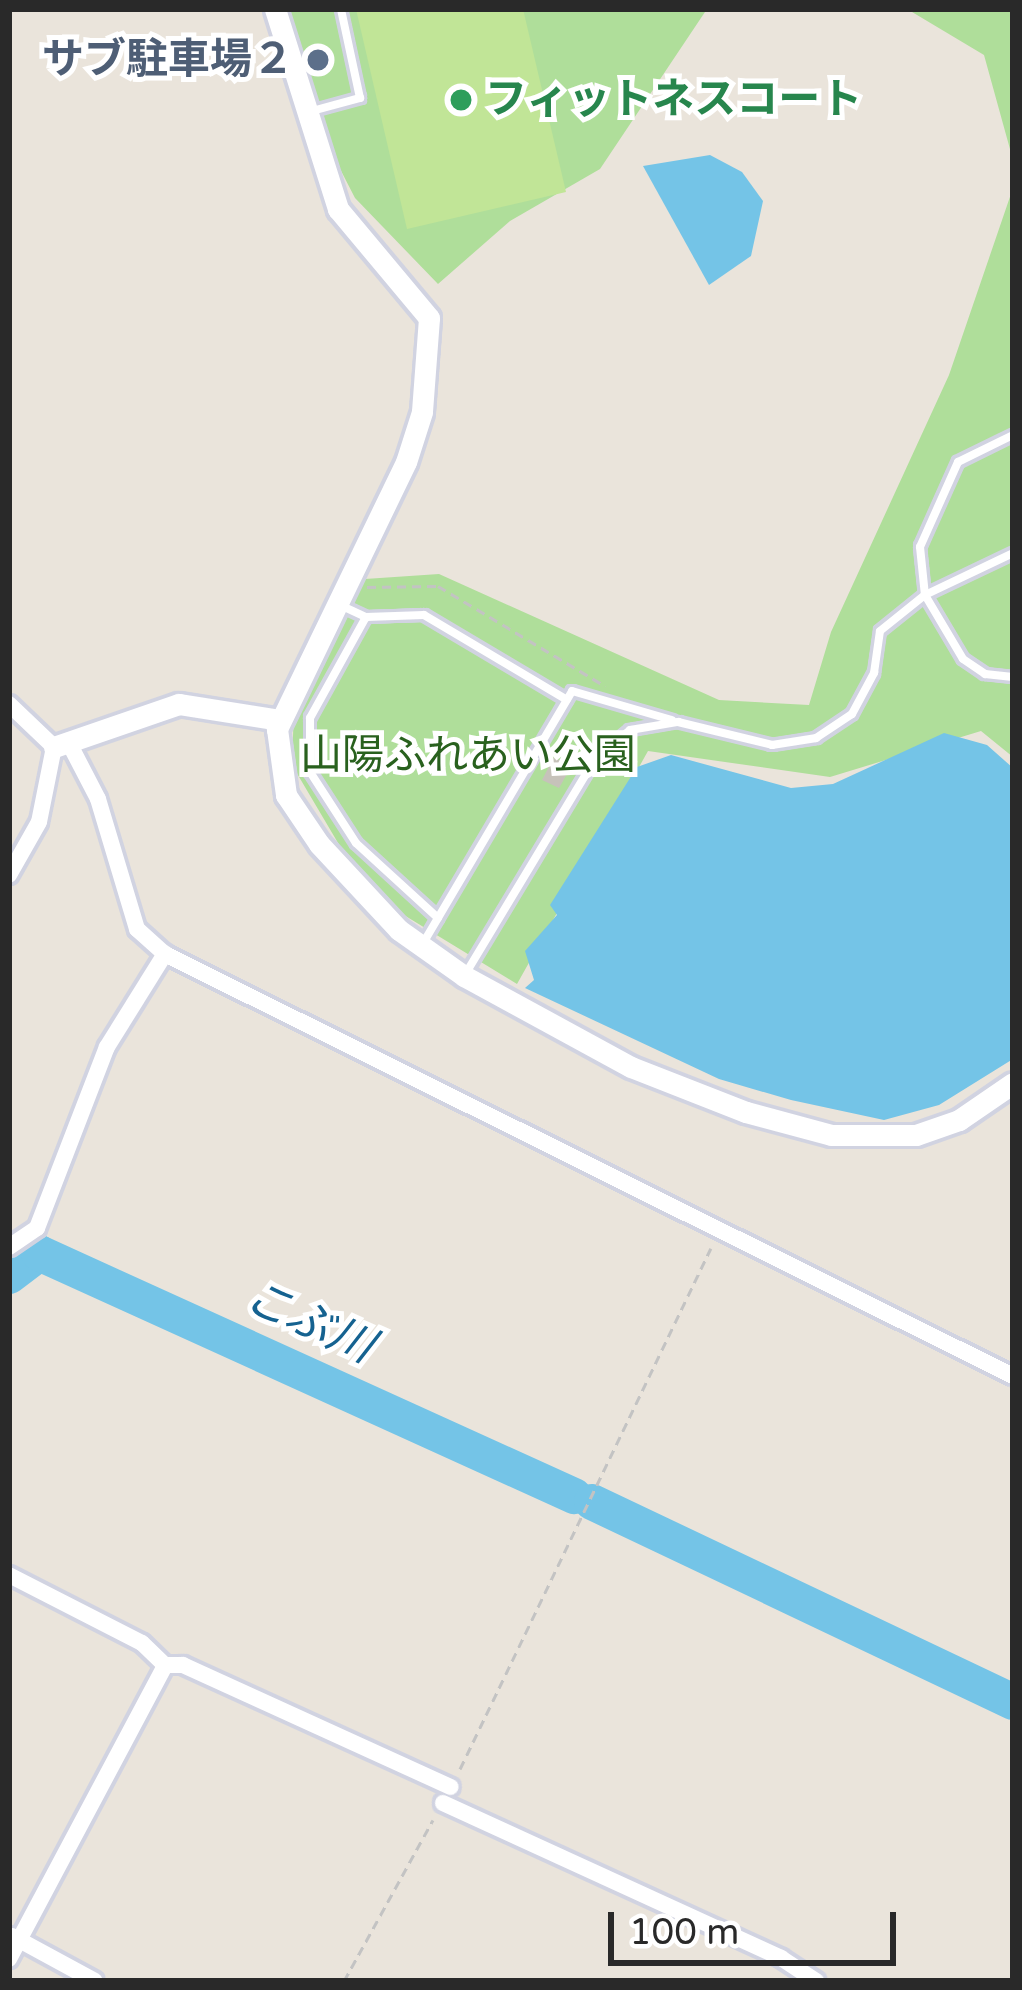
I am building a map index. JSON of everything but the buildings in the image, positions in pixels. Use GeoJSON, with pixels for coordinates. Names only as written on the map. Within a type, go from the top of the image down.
{"type":"FeatureCollection","features":[{"type":"Feature","properties":{"kind":"street"},"geometry":{"type":"LineString","coordinates":[[274,9],[338,209],[428,318],[417,428],[280,720],[286,795],[356,890],[422,946],[464,976],[631,1067],[831,1135],[916,1135],[959,1120],[1013,1083]]}},
{"type":"Feature","properties":{"kind":"street"},"geometry":{"type":"LineString","coordinates":[[9,704],[62,745],[98,799],[137,929],[165,953],[1013,1376]]}},
{"type":"Feature","properties":{"kind":"street"},"geometry":{"type":"LineString","coordinates":[[62,745],[179,704],[280,720]]}},
{"type":"Feature","properties":{"kind":"street"},"geometry":{"type":"LineString","coordinates":[[9,875],[40,822],[62,745]]}},
{"type":"Feature","properties":{"kind":"street"},"geometry":{"type":"LineString","coordinates":[[11,1240],[37,1228],[107,1047],[165,953]]}},
{"type":"Feature","properties":{"kind":"street"},"geometry":{"type":"LineString","coordinates":[[9,1575],[142,1643],[165,1665],[184,1665],[816,1981]]}},
{"type":"Feature","properties":{"kind":"street"},"geometry":{"type":"LineString","coordinates":[[9,1959],[14,1937],[165,1665]]}},
{"type":"Feature","properties":{"kind":"street"},"geometry":{"type":"LineString","coordinates":[[14,1937],[95,1981]]}},
{"type":"Feature","properties":{"kind":"lane"},"geometry":{"type":"LineString","coordinates":[[305,113],[360,98],[340,9]]}},
{"type":"Feature","properties":{"kind":"lane"},"geometry":{"type":"LineString","coordinates":[[1013,435],[958,462],[920,548],[925,595],[963,659],[985,674],[1013,677]]}},
{"type":"Feature","properties":{"kind":"lane"},"geometry":{"type":"LineString","coordinates":[[422,946],[572,691],[772,746],[816,738],[852,714],[874,673],[880,632],[925,595],[1013,553]]}},
{"type":"Feature","properties":{"kind":"lane"},"geometry":{"type":"LineString","coordinates":[[336,603],[367,617],[424,615],[567,700]]}},
{"type":"Feature","properties":{"kind":"lane"},"geometry":{"type":"LineString","coordinates":[[367,617],[310,718],[310,772],[356,843],[438,918]]}},
{"type":"Feature","properties":{"kind":"lane"},"geometry":{"type":"LineString","coordinates":[[464,976],[596,759],[630,730],[678,722]]}},
{"type":"Feature","properties":{"kind":"path"},"geometry":{"type":"LineString","coordinates":[[349,580],[361,587],[437,586],[604,684],[608,702]]}},
{"type":"Feature","properties":{"kind":"path"},"geometry":{"type":"LineString","coordinates":[[344,1981],[447,1795],[718,1232]]}},
{"type":"Feature","properties":{"kind":"green space"},"geometry":{"type":"Polygon","coordinates":[[[286,9],[707,9],[600,169],[510,221],[438,284],[355,198],[320,130],[286,9]]]}},
{"type":"Feature","properties":{"kind":"green space","name":"フィットネスコート"},"geometry":{"type":"Polygon","coordinates":[[[356,9],[523,9],[566,192],[407,229],[356,9]]]}},
{"type":"Feature","properties":{"kind":"green space"},"geometry":{"type":"Polygon","coordinates":[[[907,9],[1013,9],[1013,160],[984,55],[907,9]]]}},
{"type":"Feature","properties":{"kind":"green space","name":"山陽ふれあい公園"},"geometry":{"type":"Polygon","coordinates":[[[1013,188],[1013,757],[981,731],[830,777],[648,751],[517,984],[394,909],[341,848],[292,765],[294,707],[365,579],[439,574],[719,700],[809,705],[831,632],[949,375],[1013,188]]]}},
{"type":"Feature","properties":{"kind":"water"},"geometry":{"type":"Polygon","coordinates":[[[710,155],[742,172],[763,201],[751,256],[709,285],[643,166],[710,155]]]}},
{"type":"Feature","properties":{"kind":"water"},"geometry":{"type":"Polygon","coordinates":[[[944,733],[987,745],[1013,768],[1013,1059],[939,1105],[884,1120],[791,1100],[719,1079],[525,988],[534,980],[525,951],[557,915],[550,905],[637,767],[671,755],[791,788],[833,784],[944,733]]]}},
{"type":"Feature","properties":{"kind":"waterway","name":"こぶ川"},"geometry":{"type":"LineString","coordinates":[[9,1276],[39,1253],[574,1496]]}},
{"type":"Feature","properties":{"kind":"waterway","name":"こぶ川"},"geometry":{"type":"LineString","coordinates":[[592,1502],[1013,1702]]}},
{"type":"Feature","properties":{"kind":"place","name":"サブ駐車場２"},"geometry":{"type":"Point","coordinates":[318,60]}},
{"type":"Feature","properties":{"kind":"place","name":"フィットネスコート"},"geometry":{"type":"Point","coordinates":[461,100]}}]}
